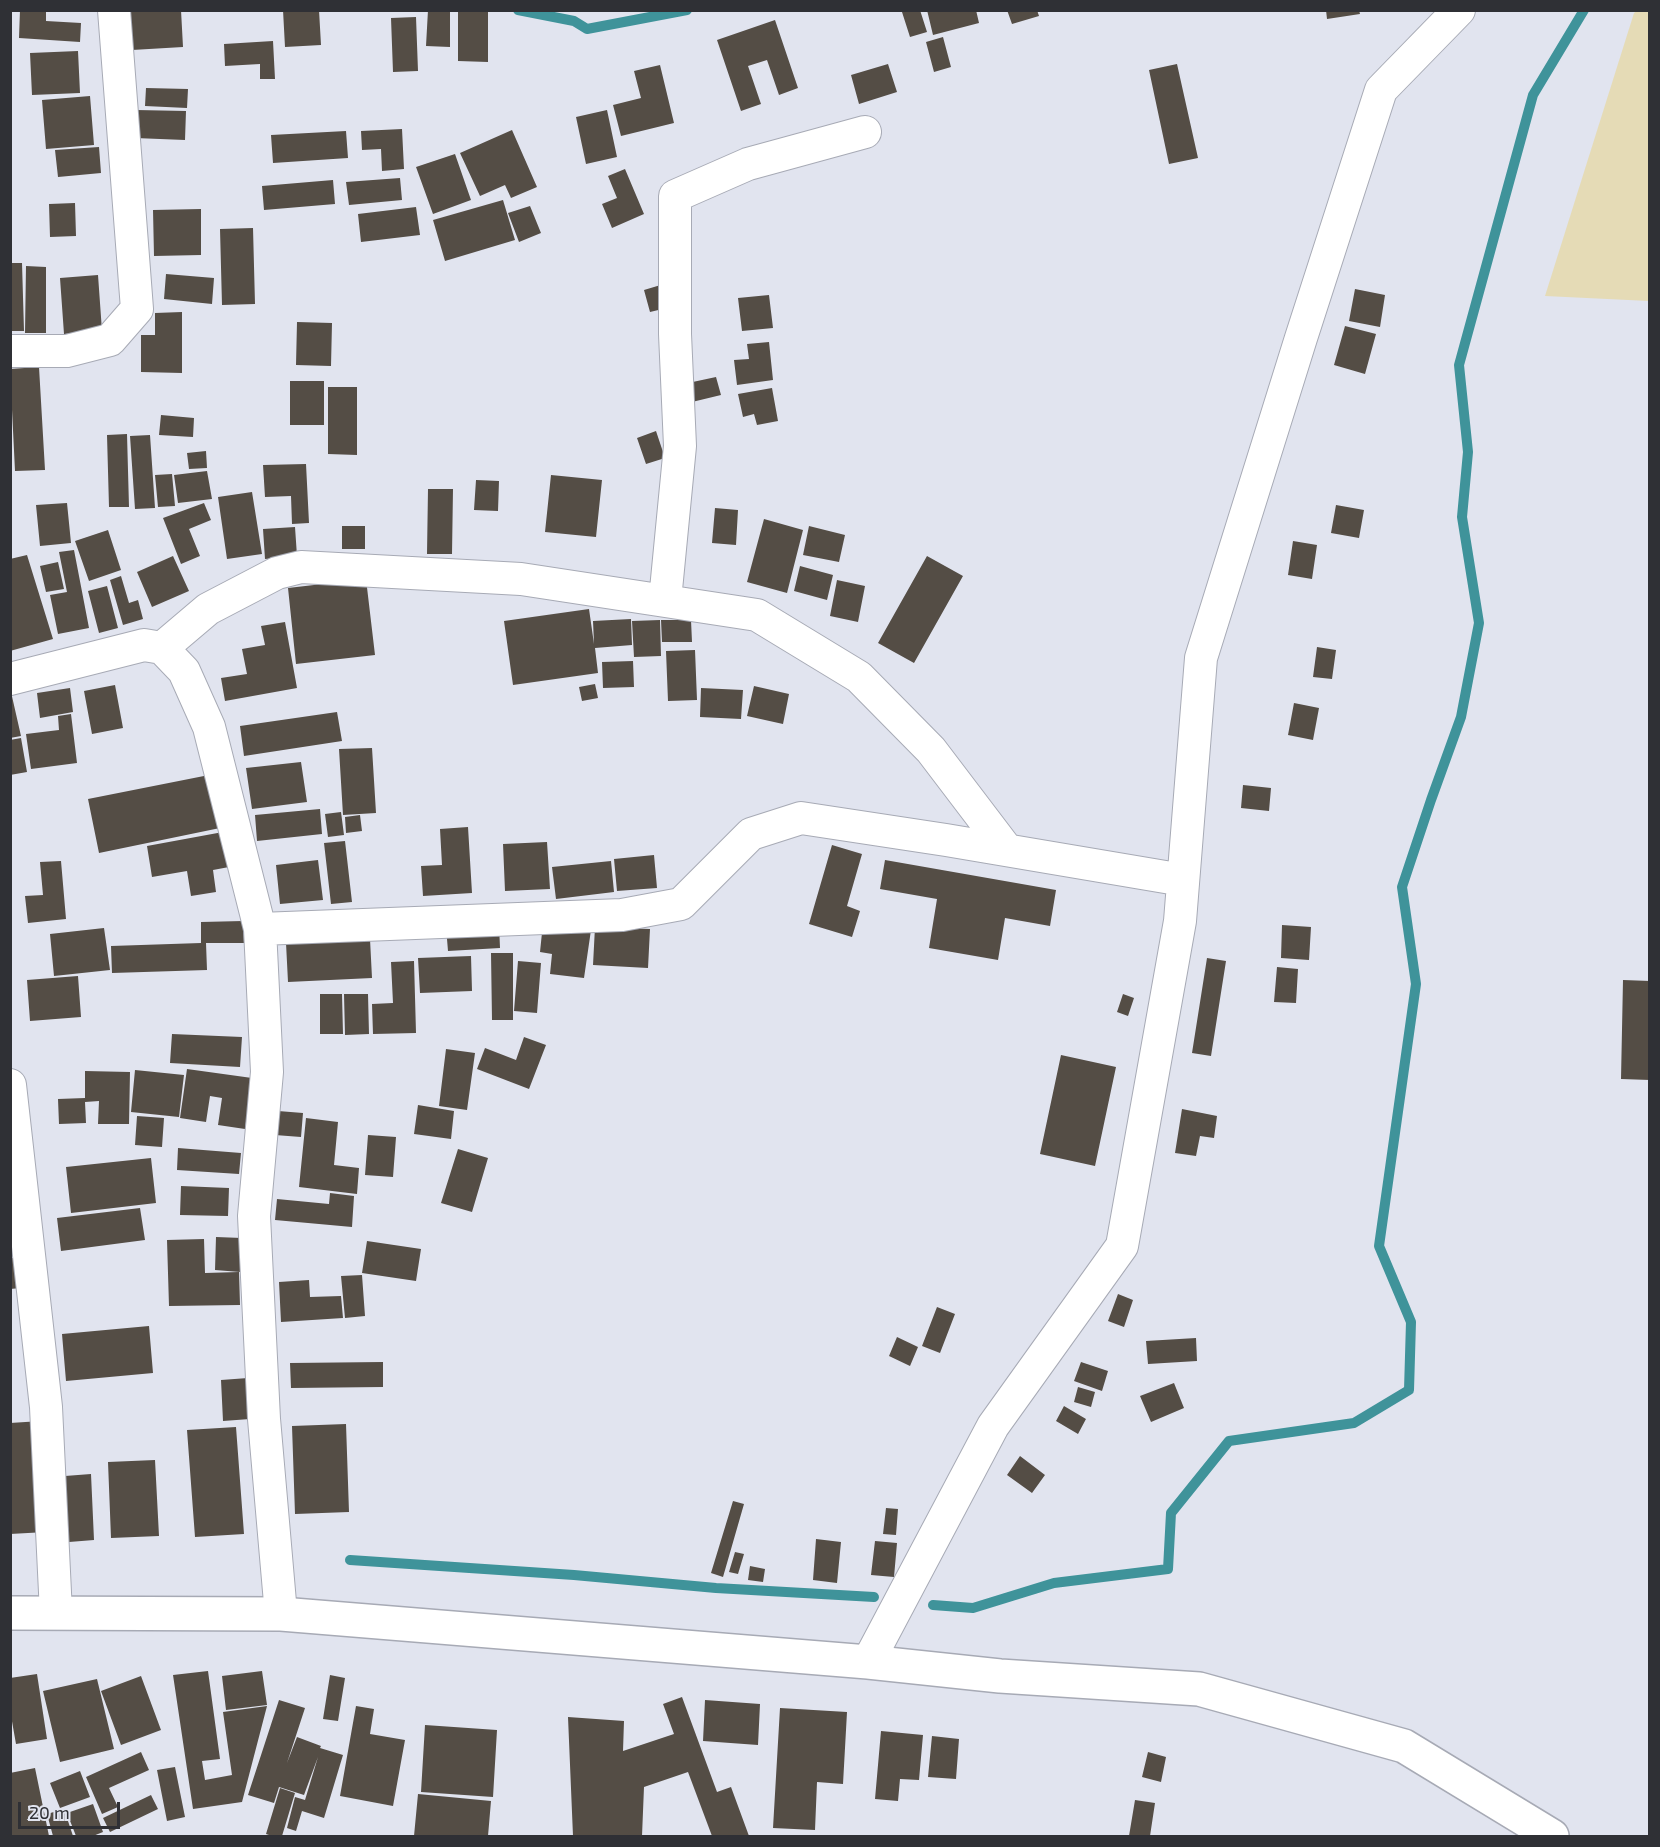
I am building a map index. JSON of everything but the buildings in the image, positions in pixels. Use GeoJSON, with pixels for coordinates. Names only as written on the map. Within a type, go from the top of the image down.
{"type":"FeatureCollection","features":[{"type":"Feature","properties":{"kind":"main road"},"geometry":{"type":"LineString","coordinates":[[10,1613],[281,1614],[868,1662],[1000,1676],[1199,1689],[1404,1746],[1552,1836]]}},
{"type":"Feature","properties":{"kind":"street"},"geometry":{"type":"LineString","coordinates":[[10,351],[67,351],[110,340],[137,309],[114,10]]}},
{"type":"Feature","properties":{"kind":"street"},"geometry":{"type":"LineString","coordinates":[[868,1662],[993,1426],[1122,1246],[1180,921],[1201,658],[1381,90],[1459,10]]}},
{"type":"Feature","properties":{"kind":"street"},"geometry":{"type":"LineString","coordinates":[[665,600],[680,446],[675,334],[675,196],[748,164],[865,132]]}},
{"type":"Feature","properties":{"kind":"street"},"geometry":{"type":"LineString","coordinates":[[162,648],[208,609],[277,573],[301,567],[521,579],[757,615],[859,676],[931,750],[1007,850]]}},
{"type":"Feature","properties":{"kind":"street"},"geometry":{"type":"LineString","coordinates":[[10,679],[144,645],[162,648],[184,671],[210,727],[260,929],[267,1072],[254,1216],[264,1419],[281,1614]]}},
{"type":"Feature","properties":{"kind":"street"},"geometry":{"type":"LineString","coordinates":[[260,929],[622,915],[681,904],[751,834],[801,818],[1183,880]]}},
{"type":"Feature","properties":{"kind":"street"},"geometry":{"type":"LineString","coordinates":[[10,1085],[46,1407],[56,1613]]}},
{"type":"Feature","properties":{"kind":"sand"},"geometry":{"type":"Polygon","coordinates":[[[1638,10],[1650,11],[1649,301],[1545,296],[1634,13],[1638,10]]]}},
{"type":"Feature","properties":{"kind":"waterway"},"geometry":{"type":"LineString","coordinates":[[518,10],[574,21],[587,29],[687,10]]}},
{"type":"Feature","properties":{"kind":"waterway"},"geometry":{"type":"LineString","coordinates":[[933,1605],[973,1608],[1054,1583],[1168,1569],[1171,1513],[1229,1441],[1354,1423],[1409,1390],[1411,1322],[1379,1246],[1416,984],[1402,887],[1461,717],[1479,623],[1462,517],[1468,452],[1459,365],[1533,95],[1584,10]]}},
{"type":"Feature","properties":{"kind":"waterway"},"geometry":{"type":"LineString","coordinates":[[350,1560],[574,1575],[716,1588],[874,1597]]}}]}
